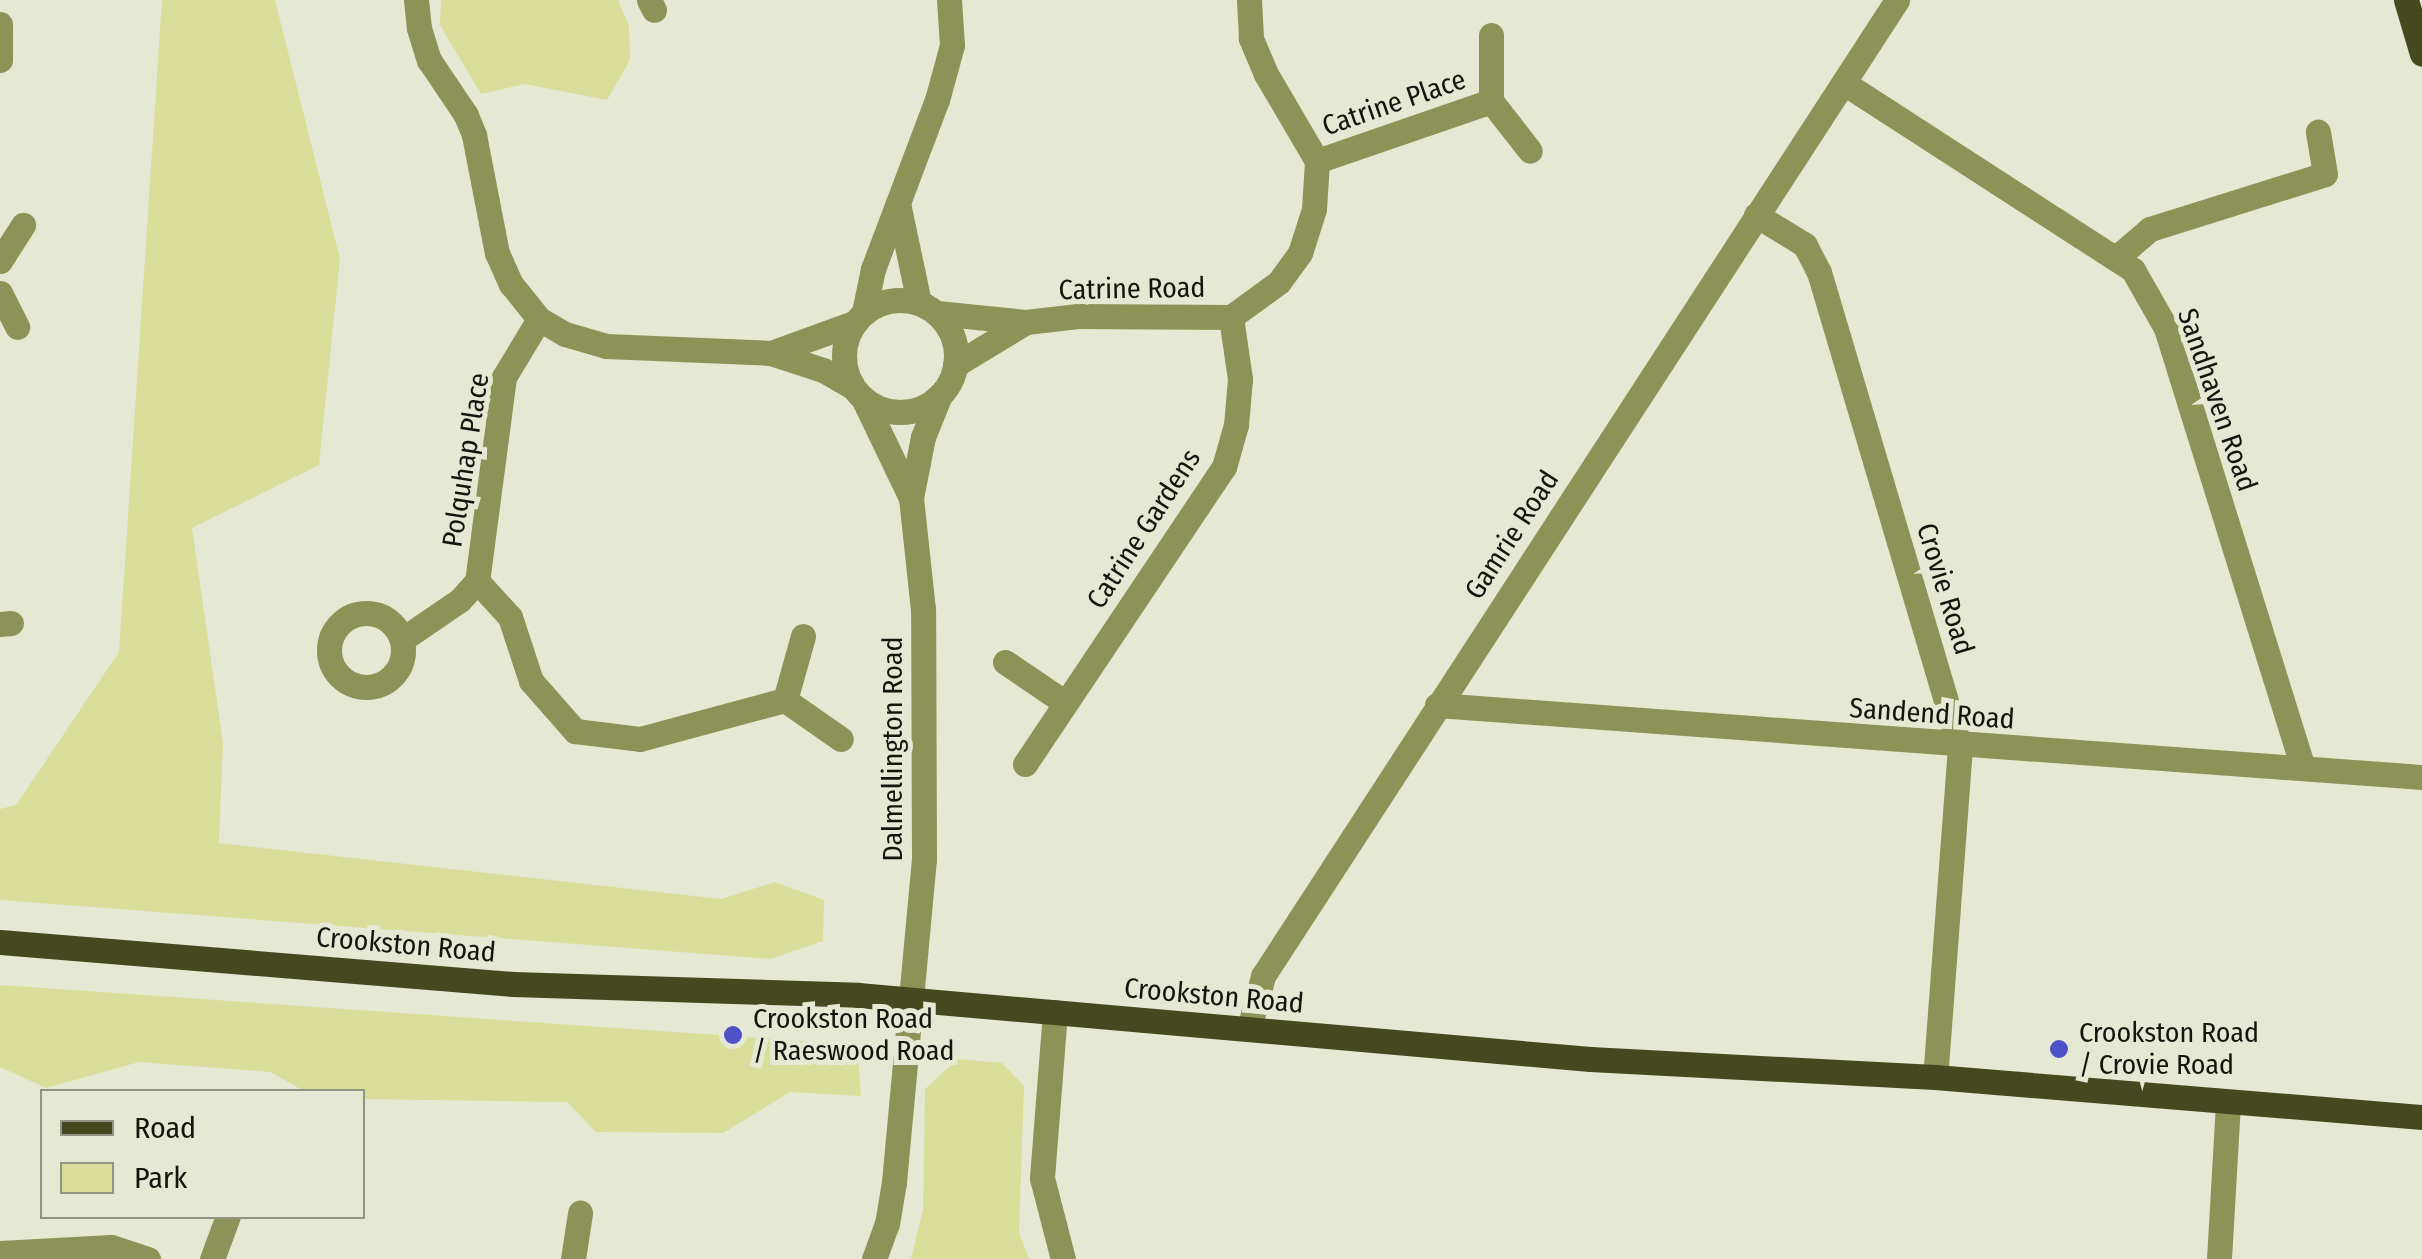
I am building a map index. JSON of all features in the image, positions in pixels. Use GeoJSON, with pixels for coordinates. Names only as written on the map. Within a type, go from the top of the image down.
{"type":"FeatureCollection","features":[{"type":"Feature","properties":{"kind":"main road"},"geometry":{"type":"LineString","coordinates":[[2406,0],[2422,54]]}},
{"type":"Feature","properties":{"kind":"main road","name":"Crookston Road"},"geometry":{"type":"LineString","coordinates":[[0,942],[513,984],[913,1000],[1590,1059],[1934,1077],[2422,1117]]}},
{"type":"Feature","properties":{"kind":"street"},"geometry":{"type":"LineString","coordinates":[[416,0],[418,28],[429,60],[466,115],[474,135],[497,253],[511,284],[540,319],[566,334],[606,346],[771,353],[823,370],[887,412],[912,411],[940,395]]}},
{"type":"Feature","properties":{"kind":"street","name":"Dalmellington Road"},"geometry":{"type":"LineString","coordinates":[[911,498],[843,358],[848,332],[860,317],[873,268],[952,46],[949,0]]}},
{"type":"Feature","properties":{"kind":"street"},"geometry":{"type":"LineString","coordinates":[[1249,0],[1251,38],[1258,56],[1317,161]]}},
{"type":"Feature","properties":{"kind":"street","name":"Gamrie Road"},"geometry":{"type":"LineString","coordinates":[[1249,1029],[1263,976],[1896,0]]}},
{"type":"Feature","properties":{"kind":"street"},"geometry":{"type":"LineString","coordinates":[[0,24],[0,60]]}},
{"type":"Feature","properties":{"kind":"street","name":"Catrine Place"},"geometry":{"type":"LineString","coordinates":[[1491,35],[1491,101],[1530,151]]}},
{"type":"Feature","properties":{"kind":"street","name":"Sandhaven Road"},"geometry":{"type":"LineString","coordinates":[[1844,84],[2133,270],[2166,328],[2303,768]]}},
{"type":"Feature","properties":{"kind":"street","name":"Catrine Place"},"geometry":{"type":"LineString","coordinates":[[1317,161],[1491,101]]}},
{"type":"Feature","properties":{"kind":"street"},"geometry":{"type":"LineString","coordinates":[[2116,258],[2150,229],[2325,174],[2318,132]]}},
{"type":"Feature","properties":{"kind":"street","name":"Catrine Road"},"geometry":{"type":"LineString","coordinates":[[928,308],[1026,322],[1078,316],[1231,317],[1280,282],[1300,253],[1314,209],[1317,161]]}},
{"type":"Feature","properties":{"kind":"street"},"geometry":{"type":"LineString","coordinates":[[898,203],[928,308]]}},
{"type":"Feature","properties":{"kind":"street","name":"Crovie Road"},"geometry":{"type":"LineString","coordinates":[[1756,215],[1804,244],[1819,272],[1960,747],[1934,1077]]}},
{"type":"Feature","properties":{"kind":"street"},"geometry":{"type":"LineString","coordinates":[[0,261],[23,226]]}},
{"type":"Feature","properties":{"kind":"street"},"geometry":{"type":"LineString","coordinates":[[0,293],[17,328]]}},
{"type":"Feature","properties":{"kind":"street"},"geometry":{"type":"LineString","coordinates":[[771,353],[894,300],[928,308],[948,326],[955,365]]}},
{"type":"Feature","properties":{"kind":"street","name":"Catrine Gardens"},"geometry":{"type":"LineString","coordinates":[[1025,764],[1224,467],[1236,425],[1240,379],[1231,317]]}},
{"type":"Feature","properties":{"kind":"street","name":"Polquhap Place"},"geometry":{"type":"LineString","coordinates":[[540,319],[504,378],[477,581],[510,617],[531,681],[575,731],[640,740],[785,700]]}},
{"type":"Feature","properties":{"kind":"street","name":"Catrine Road"},"geometry":{"type":"LineString","coordinates":[[955,365],[1026,322]]}},
{"type":"Feature","properties":{"kind":"street","name":"Dalmellington Road"},"geometry":{"type":"LineString","coordinates":[[874,1259],[887,1224],[894,1182],[913,1000],[925,754],[923,610],[911,498],[922,437],[955,365]]}},
{"type":"Feature","properties":{"kind":"street"},"geometry":{"type":"LineString","coordinates":[[403,639],[460,600],[477,581]]}},
{"type":"Feature","properties":{"kind":"street"},"geometry":{"type":"LineString","coordinates":[[804,636],[785,700],[840,739]]}},
{"type":"Feature","properties":{"kind":"street"},"geometry":{"type":"LineString","coordinates":[[1005,662],[1064,702]]}},
{"type":"Feature","properties":{"kind":"street","name":"Sandend Road"},"geometry":{"type":"LineString","coordinates":[[1438,706],[1960,747],[2422,777]]}},
{"type":"Feature","properties":{"kind":"street"},"geometry":{"type":"LineString","coordinates":[[1055,1012],[1042,1178],[1062,1259]]}},
{"type":"Feature","properties":{"kind":"street"},"geometry":{"type":"LineString","coordinates":[[2219,1259],[2228,1104]]}},
{"type":"Feature","properties":{"kind":"street"},"geometry":{"type":"LineString","coordinates":[[573,1259],[580,1213]]}},
{"type":"Feature","properties":{"kind":"street"},"geometry":{"type":"LineString","coordinates":[[212,1259],[227,1219]]}},
{"type":"Feature","properties":{"kind":"street"},"geometry":{"type":"LineString","coordinates":[[0,1254],[111,1248],[148,1259]]}},
{"type":"Feature","properties":{"kind":"green space"},"geometry":{"type":"Polygon","coordinates":[[[162,0],[275,0],[340,259],[319,465],[192,528],[223,743],[219,843],[721,899],[775,882],[824,900],[823,941],[771,959],[0,900],[0,809],[16,805],[119,652],[162,0]]]}},
{"type":"Feature","properties":{"kind":"green space"},"geometry":{"type":"Polygon","coordinates":[[[441,0],[618,0],[629,26],[630,60],[607,100],[525,84],[481,94],[440,25],[441,0]]]}},
{"type":"Feature","properties":{"kind":"green space"},"geometry":{"type":"Polygon","coordinates":[[[0,985],[832,1043],[858,1057],[861,1096],[790,1092],[723,1133],[596,1132],[567,1102],[365,1099],[365,1089],[300,1089],[270,1072],[139,1062],[46,1088],[0,1067],[0,985]]]}},
{"type":"Feature","properties":{"kind":"green space"},"geometry":{"type":"Polygon","coordinates":[[[958,1059],[1002,1063],[1024,1086],[1019,1232],[1029,1259],[911,1259],[923,1210],[925,1089],[958,1059]]]}},
{"type":"Feature","properties":{"kind":"place","name":"Crookston Road / Raeswood Road"},"geometry":{"type":"Point","coordinates":[733,1035]}},
{"type":"Feature","properties":{"kind":"place","name":"Crookston Road / Crovie Road"},"geometry":{"type":"Point","coordinates":[2059,1049]}}]}
